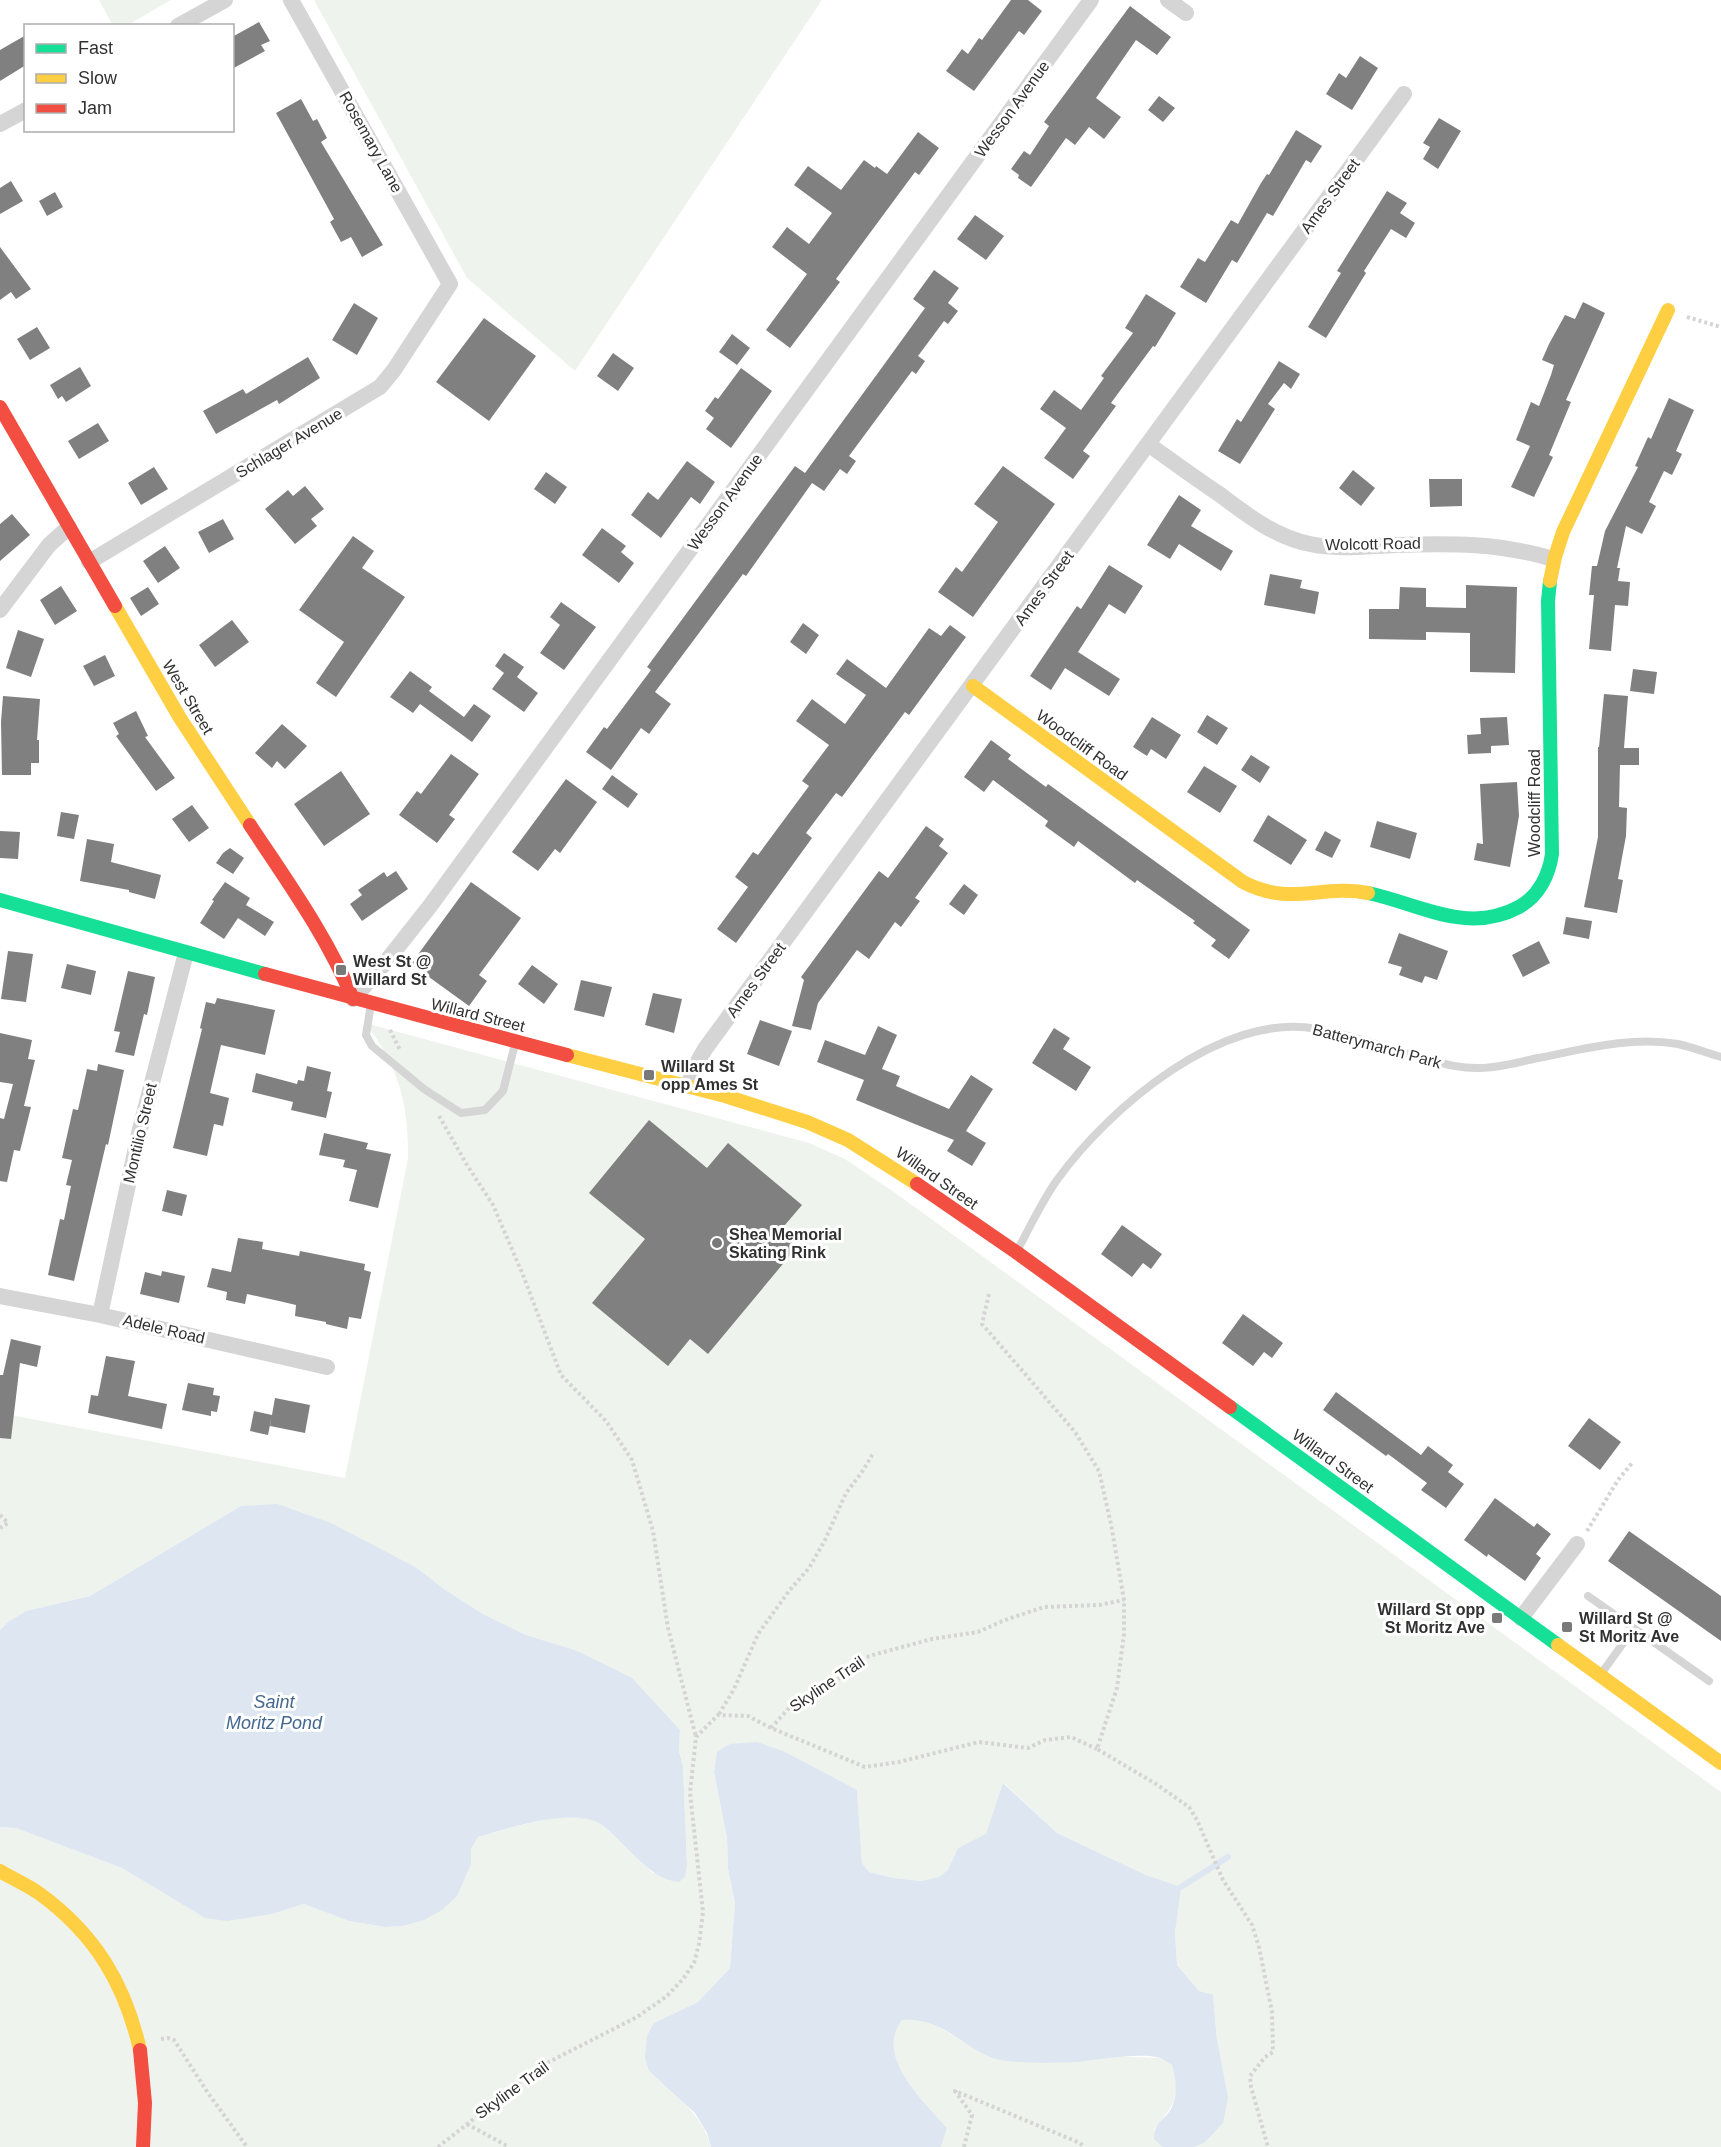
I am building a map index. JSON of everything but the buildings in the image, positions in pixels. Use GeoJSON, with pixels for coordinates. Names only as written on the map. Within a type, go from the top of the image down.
{"type":"FeatureCollection","features":[{"type":"Feature","properties":{"kind":"street"},"geometry":{"type":"LineString","coordinates":[[182,24],[225,0]]}},
{"type":"Feature","properties":{"kind":"street","name":"Rosemary Lane"},"geometry":{"type":"LineString","coordinates":[[291,0],[450,284]]}},
{"type":"Feature","properties":{"kind":"street","name":"Wesson Avenue"},"geometry":{"type":"LineString","coordinates":[[353,999],[430,906],[1091,0]]}},
{"type":"Feature","properties":{"kind":"street"},"geometry":{"type":"LineString","coordinates":[[1168,0],[1186,13]]}},
{"type":"Feature","properties":{"kind":"street","name":"Ames Street"},"geometry":{"type":"LineString","coordinates":[[688,1086],[705,1049],[973,686],[1404,94]]}},
{"type":"Feature","properties":{"kind":"street"},"geometry":{"type":"LineString","coordinates":[[0,124],[24,111]]}},
{"type":"Feature","properties":{"kind":"street","name":"Schlager Avenue"},"geometry":{"type":"LineString","coordinates":[[89,562],[380,387],[394,370],[450,284]]}},
{"type":"Feature","properties":{"kind":"street","name":"Woodcliff Road"},"geometry":{"type":"LineString","coordinates":[[973,686],[1233,876],[1254,887],[1288,895],[1332,890],[1360,892],[1472,920],[1509,913],[1530,900],[1544,882],[1551,863],[1553,844],[1548,601],[1553,559],[1563,532],[1668,310]]}},
{"type":"Feature","properties":{"kind":"street","name":"West Street"},"geometry":{"type":"LineString","coordinates":[[0,407],[193,740],[312,916],[353,999]]}},
{"type":"Feature","properties":{"kind":"street","name":"Wolcott Road"},"geometry":{"type":"LineString","coordinates":[[1148,444],[1254,520],[1295,540],[1332,547],[1484,544],[1553,559]]}},
{"type":"Feature","properties":{"kind":"street"},"geometry":{"type":"LineString","coordinates":[[0,610],[55,538],[69,526]]}},
{"type":"Feature","properties":{"kind":"street","name":"Willard Street"},"geometry":{"type":"LineString","coordinates":[[0,900],[375,1005],[688,1086],[786,1114],[848,1140],[885,1162],[1016,1252],[1721,1762]]}},
{"type":"Feature","properties":{"kind":"street","name":"Montilio Street"},"geometry":{"type":"LineString","coordinates":[[100,1315],[140,1129],[186,953]]}},
{"type":"Feature","properties":{"kind":"street","name":"Adele Road"},"geometry":{"type":"LineString","coordinates":[[0,1296],[100,1315],[327,1367]]}},
{"type":"Feature","properties":{"kind":"street"},"geometry":{"type":"LineString","coordinates":[[1521,1618],[1577,1544]]}},
{"type":"Feature","properties":{"kind":"street"},"geometry":{"type":"LineString","coordinates":[[0,1871],[37,1890],[74,1921],[106,1962],[118,1982],[135,2025],[144,2067],[146,2099],[143,2147]]}},
{"type":"Feature","properties":{"kind":"lane"},"geometry":{"type":"LineString","coordinates":[[375,1005],[366,1035],[372,1046],[424,1089],[460,1113],[485,1110],[502,1091],[516,1041]]}},
{"type":"Feature","properties":{"kind":"lane","name":"Batterymarch Park"},"geometry":{"type":"LineString","coordinates":[[1016,1252],[1055,1182],[1077,1154],[1126,1105],[1180,1065],[1218,1046],[1256,1031],[1288,1026],[1316,1028],[1444,1064],[1467,1068],[1492,1068],[1608,1044],[1635,1041],[1680,1044],[1721,1057]]}},
{"type":"Feature","properties":{"kind":"lane"},"geometry":{"type":"LineString","coordinates":[[1588,1596],[1708,1681]]}},
{"type":"Feature","properties":{"kind":"lane"},"geometry":{"type":"LineString","coordinates":[[1600,1675],[1634,1628]]}},
{"type":"Feature","properties":{"kind":"path"},"geometry":{"type":"LineString","coordinates":[[1668,310],[1721,327]]}},
{"type":"Feature","properties":{"kind":"path"},"geometry":{"type":"LineString","coordinates":[[375,1005],[401,1053]]}},
{"type":"Feature","properties":{"kind":"path"},"geometry":{"type":"LineString","coordinates":[[424,1089],[467,1165],[493,1205],[523,1275],[561,1375],[606,1421],[632,1460],[653,1531],[668,1628],[696,1737]]}},
{"type":"Feature","properties":{"kind":"path"},"geometry":{"type":"LineString","coordinates":[[989,1294],[982,1324],[1075,1432],[1099,1471],[1124,1600],[1124,1634],[1117,1688],[1097,1749]]}},
{"type":"Feature","properties":{"kind":"path"},"geometry":{"type":"LineString","coordinates":[[696,1737],[718,1714],[734,1689],[758,1634],[809,1568],[825,1540],[846,1493],[874,1452]]}},
{"type":"Feature","properties":{"kind":"path"},"geometry":{"type":"LineString","coordinates":[[1577,1544],[1633,1462]]}},
{"type":"Feature","properties":{"kind":"path"},"geometry":{"type":"LineString","coordinates":[[0,1515],[8,1523],[0,1528]]}},
{"type":"Feature","properties":{"kind":"path","name":"Skyline Trail"},"geometry":{"type":"LineString","coordinates":[[771,1728],[791,1706],[833,1683],[869,1656],[932,1639],[978,1632],[1044,1607],[1099,1605],[1124,1600]]}},
{"type":"Feature","properties":{"kind":"path"},"geometry":{"type":"LineString","coordinates":[[718,1714],[748,1716],[771,1728],[865,1767],[899,1762],[979,1742],[1028,1748],[1045,1740],[1071,1737],[1097,1749],[1156,1784],[1189,1807],[1223,1880],[1252,1925],[1259,1947],[1272,2012],[1273,2052],[1265,2057],[1250,2076],[1268,2147]]}},
{"type":"Feature","properties":{"kind":"path","name":"Skyline Trail"},"geometry":{"type":"LineString","coordinates":[[438,2147],[541,2066],[637,2017],[667,1996],[683,1979],[694,1962],[703,1912],[690,1794],[696,1737]]}},
{"type":"Feature","properties":{"kind":"path"},"geometry":{"type":"LineString","coordinates":[[161,2039],[174,2040],[247,2147]]}},
{"type":"Feature","properties":{"kind":"path"},"geometry":{"type":"LineString","coordinates":[[964,2147],[972,2115],[955,2091],[1032,2121],[1084,2147]]}},
{"type":"Feature","properties":{"kind":"path"},"geometry":{"type":"LineString","coordinates":[[467,2124],[509,2147]]}},
{"type":"Feature","properties":{"kind":"shaded area"},"geometry":{"type":"Polygon","coordinates":[[[99,0],[171,0],[130,24],[112,24],[99,0]]]}},
{"type":"Feature","properties":{"kind":"shaded area"},"geometry":{"type":"Polygon","coordinates":[[[314,0],[822,0],[575,371],[467,278],[314,0]]]}},
{"type":"Feature","properties":{"kind":"shaded area"},"geometry":{"type":"Polygon","coordinates":[[[365,1023],[809,1143],[845,1159],[894,1192],[1721,1792],[1721,2147],[1194,2147],[1204,2143],[1217,2040],[1213,1996],[1199,1991],[1177,1965],[1175,1933],[1180,1887],[1146,1875],[1057,1833],[1004,1783],[986,1835],[958,1848],[948,1870],[940,1877],[921,1881],[869,1872],[862,1863],[857,1790],[718,1752],[714,1772],[727,1838],[728,1869],[735,1903],[730,1968],[698,2002],[654,2023],[649,2071],[694,2114],[707,2135],[711,2147],[0,2147],[0,1827],[16,1828],[122,1868],[205,1918],[272,1914],[304,1904],[349,1921],[385,1927],[402,1926],[471,1864],[471,1849],[478,1837],[556,1818],[572,1817],[599,1823],[619,1839],[653,1873],[687,1864],[683,1766],[679,1751],[680,1730],[575,1650],[526,1635],[483,1614],[417,1568],[241,1506],[90,1596],[26,1611],[0,1630],[0,1413],[345,1478],[408,1158],[404,1103],[399,1086],[386,1054],[365,1023]]]}},
{"type":"Feature","properties":{"kind":"shaded area"},"geometry":{"type":"Polygon","coordinates":[[[917,2019],[934,2024],[979,2051],[1159,2058],[1172,2065],[1176,2085],[1171,2107],[1154,2130],[1164,2147],[941,2147],[947,2128],[905,2078],[894,2049],[895,2034],[902,2020],[917,2019]]]}},
{"type":"Feature","properties":{"kind":"water","name":"Saint Moritz Pond"},"geometry":{"type":"Polygon","coordinates":[[[277,1504],[331,1523],[417,1568],[483,1614],[526,1635],[575,1650],[632,1678],[680,1730],[679,1751],[683,1766],[687,1864],[685,1877],[679,1882],[655,1873],[599,1823],[586,1819],[556,1818],[478,1837],[471,1849],[471,1864],[457,1896],[442,1910],[424,1920],[402,1926],[385,1927],[349,1921],[304,1904],[272,1914],[227,1921],[205,1918],[122,1868],[16,1828],[0,1827],[0,1630],[26,1611],[90,1596],[241,1506],[277,1504]]]}},
{"type":"Feature","properties":{"kind":"water"},"geometry":{"type":"Polygon","coordinates":[[[757,1742],[785,1752],[857,1790],[862,1863],[869,1872],[921,1881],[939,1877],[948,1870],[958,1848],[986,1834],[1003,1783],[1057,1833],[1146,1875],[1181,1887],[1175,1933],[1177,1965],[1199,1991],[1213,1995],[1217,2040],[1228,2098],[1223,2123],[1204,2143],[1194,2147],[1163,2147],[1154,2139],[1156,2128],[1172,2107],[1176,2091],[1172,2065],[1160,2058],[1131,2056],[1059,2063],[1007,2061],[980,2052],[933,2024],[918,2020],[902,2020],[895,2034],[894,2049],[898,2063],[915,2092],[947,2128],[941,2147],[711,2147],[707,2133],[695,2113],[649,2071],[645,2058],[647,2036],[654,2023],[698,2002],[730,1968],[735,1903],[728,1869],[727,1838],[714,1772],[717,1752],[730,1744],[757,1742]]]}},
{"type":"Feature","properties":{"kind":"waterway"},"geometry":{"type":"LineString","coordinates":[[1181,1887],[1228,1857]]}},
{"type":"Feature","properties":{"kind":"traffic: fast"},"geometry":{"type":"LineString","coordinates":[[1368,893],[1444,915],[1481,918],[1500,915],[1519,907],[1532,897],[1542,884],[1552,854],[1548,601],[1550,581]]}},
{"type":"Feature","properties":{"kind":"traffic: fast"},"geometry":{"type":"LineString","coordinates":[[0,900],[265,974]]}},
{"type":"Feature","properties":{"kind":"traffic: fast"},"geometry":{"type":"LineString","coordinates":[[1230,1407],[1558,1645]]}},
{"type":"Feature","properties":{"kind":"traffic: slow"},"geometry":{"type":"LineString","coordinates":[[1550,581],[1563,532],[1668,310]]}},
{"type":"Feature","properties":{"kind":"traffic: slow"},"geometry":{"type":"LineString","coordinates":[[115,606],[180,718],[250,825]]}},
{"type":"Feature","properties":{"kind":"traffic: slow"},"geometry":{"type":"LineString","coordinates":[[973,686],[1243,882],[1276,893],[1335,891],[1368,893]]}},
{"type":"Feature","properties":{"kind":"traffic: slow"},"geometry":{"type":"LineString","coordinates":[[567,1055],[725,1096],[807,1122],[848,1140],[917,1184]]}},
{"type":"Feature","properties":{"kind":"traffic: slow"},"geometry":{"type":"LineString","coordinates":[[1558,1645],[1721,1763]]}},
{"type":"Feature","properties":{"kind":"traffic: slow"},"geometry":{"type":"LineString","coordinates":[[0,1871],[31,1888],[59,1909],[92,1944],[105,1962],[126,2003],[140,2050]]}},
{"type":"Feature","properties":{"kind":"traffic: jam"},"geometry":{"type":"LineString","coordinates":[[0,407],[115,606]]}},
{"type":"Feature","properties":{"kind":"traffic: jam"},"geometry":{"type":"LineString","coordinates":[[250,825],[319,931],[353,999]]}},
{"type":"Feature","properties":{"kind":"traffic: jam"},"geometry":{"type":"LineString","coordinates":[[265,974],[567,1055]]}},
{"type":"Feature","properties":{"kind":"traffic: jam"},"geometry":{"type":"LineString","coordinates":[[917,1184],[1016,1252],[1230,1407]]}},
{"type":"Feature","properties":{"kind":"traffic: jam"},"geometry":{"type":"LineString","coordinates":[[140,2050],[145,2103],[143,2147]]}},
{"type":"Feature","properties":{"kind":"place","name":"West St @ Willard St"},"geometry":{"type":"Point","coordinates":[341,970]}},
{"type":"Feature","properties":{"kind":"place","name":"Willard St opp Ames St"},"geometry":{"type":"Point","coordinates":[649,1075]}},
{"type":"Feature","properties":{"kind":"place","name":"Shea Memorial Skating Rink"},"geometry":{"type":"Point","coordinates":[717,1243]}},
{"type":"Feature","properties":{"kind":"place","name":"Willard St opp St Moritz Ave"},"geometry":{"type":"Point","coordinates":[1497,1618]}},
{"type":"Feature","properties":{"kind":"place","name":"Willard St @ St Moritz Ave"},"geometry":{"type":"Point","coordinates":[1567,1627]}}]}
